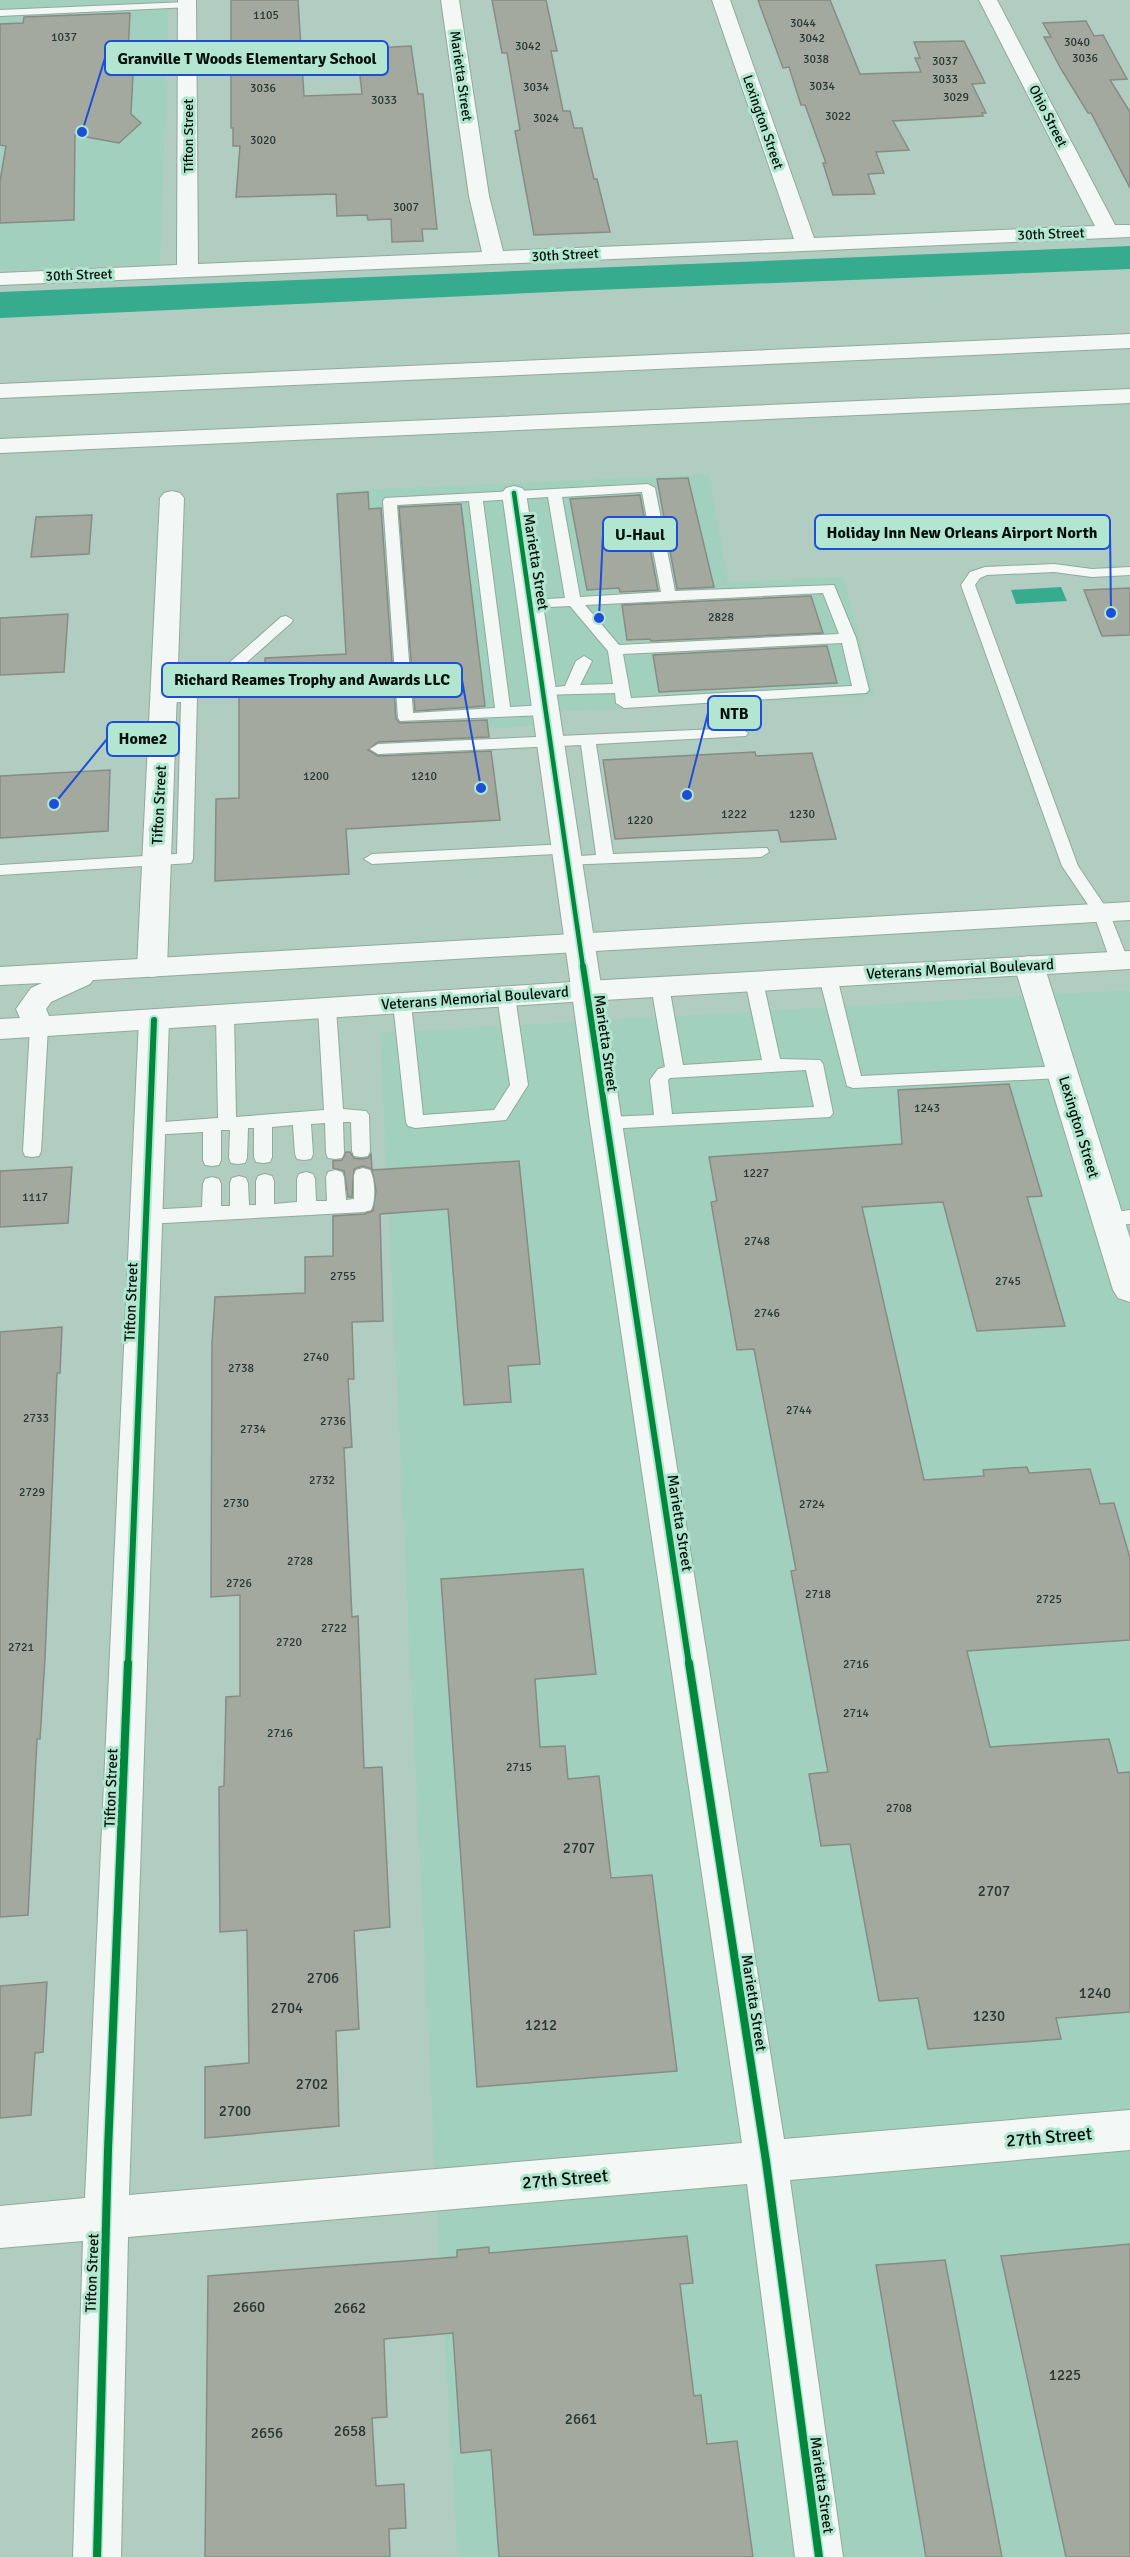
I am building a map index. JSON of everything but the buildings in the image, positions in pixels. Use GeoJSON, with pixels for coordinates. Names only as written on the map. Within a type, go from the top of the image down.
{"type":"FeatureCollection","features":[{"type":"Feature","properties":{"kind":"main road","name":"Marietta Street"},"geometry":{"type":"LineString","coordinates":[[450,0],[479,196],[494,259]]}},
{"type":"Feature","properties":{"kind":"main road","name":"Lexington Street"},"geometry":{"type":"LineString","coordinates":[[721,0],[806,245]]}},
{"type":"Feature","properties":{"kind":"main road","name":"Ohio Street"},"geometry":{"type":"LineString","coordinates":[[988,0],[1108,232]]}},
{"type":"Feature","properties":{"kind":"main road","name":"Tifton Street"},"geometry":{"type":"LineString","coordinates":[[187,3],[188,271]]}},
{"type":"Feature","properties":{"kind":"main road","name":"30th Street"},"geometry":{"type":"LineString","coordinates":[[0,279],[1130,231]]}},
{"type":"Feature","properties":{"kind":"main road"},"geometry":{"type":"LineString","coordinates":[[0,391],[1130,341]]}},
{"type":"Feature","properties":{"kind":"main road"},"geometry":{"type":"LineString","coordinates":[[0,446],[1130,396]]}},
{"type":"Feature","properties":{"kind":"main road","name":"Marietta Street"},"geometry":{"type":"LineString","coordinates":[[514,493],[581,941],[586,991],[766,2162],[819,2557]]}},
{"type":"Feature","properties":{"kind":"main road","name":"Tifton Street"},"geometry":{"type":"LineString","coordinates":[[152,968],[172,498]]}},
{"type":"Feature","properties":{"kind":"main road"},"geometry":{"type":"LineString","coordinates":[[0,976],[1130,911]]}},
{"type":"Feature","properties":{"kind":"main road","name":"Veterans Memorial Boulevard"},"geometry":{"type":"LineString","coordinates":[[0,1029],[660,986],[1125,960]]}},
{"type":"Feature","properties":{"kind":"main road","name":"Lexington Street"},"geometry":{"type":"LineString","coordinates":[[1029,965],[1062,1072],[1119,1218],[1129,1282]]}},
{"type":"Feature","properties":{"kind":"main road"},"geometry":{"type":"LineString","coordinates":[[39,1027],[31,1009],[41,995],[93,971]]}},
{"type":"Feature","properties":{"kind":"main road","name":"Tifton Street"},"geometry":{"type":"LineString","coordinates":[[97,2557],[106,2219],[154,1020]]}},
{"type":"Feature","properties":{"kind":"main road","name":"27th Street"},"geometry":{"type":"LineString","coordinates":[[0,2227],[1130,2130]]}},
{"type":"Feature","properties":{"kind":"lane"},"geometry":{"type":"LineString","coordinates":[[0,13],[187,3]]}},
{"type":"Feature","properties":{"kind":"lane"},"geometry":{"type":"LineString","coordinates":[[621,688],[570,691],[503,713],[406,718],[390,501],[648,488],[669,596]]}},
{"type":"Feature","properties":{"kind":"lane"},"geometry":{"type":"LineString","coordinates":[[530,604],[573,601],[830,588],[848,638],[861,690],[624,703],[615,650],[573,601],[555,492]]}},
{"type":"Feature","properties":{"kind":"lane"},"geometry":{"type":"LineString","coordinates":[[475,496],[503,713]]}},
{"type":"Feature","properties":{"kind":"lane"},"geometry":{"type":"LineString","coordinates":[[1125,960],[1101,912],[1070,866],[968,585],[975,575],[985,571],[1054,568],[1092,573],[1130,571]]}},
{"type":"Feature","properties":{"kind":"lane"},"geometry":{"type":"LineString","coordinates":[[164,671],[233,667],[286,620]]}},
{"type":"Feature","properties":{"kind":"lane"},"geometry":{"type":"LineString","coordinates":[[570,691],[599,631]]}},
{"type":"Feature","properties":{"kind":"lane"},"geometry":{"type":"LineString","coordinates":[[615,650],[848,638]]}},
{"type":"Feature","properties":{"kind":"lane"},"geometry":{"type":"LineString","coordinates":[[378,749],[740,733]]}},
{"type":"Feature","properties":{"kind":"lane"},"geometry":{"type":"LineString","coordinates":[[588,740],[606,860]]}},
{"type":"Feature","properties":{"kind":"lane"},"geometry":{"type":"LineString","coordinates":[[372,859],[568,855],[606,860],[761,852]]}},
{"type":"Feature","properties":{"kind":"lane"},"geometry":{"type":"LineString","coordinates":[[1,868],[156,861]]}},
{"type":"Feature","properties":{"kind":"lane"},"geometry":{"type":"LineString","coordinates":[[828,977],[854,1082],[1062,1072]]}},
{"type":"Feature","properties":{"kind":"lane"},"geometry":{"type":"LineString","coordinates":[[754,981],[772,1065]]}},
{"type":"Feature","properties":{"kind":"lane"},"geometry":{"type":"LineString","coordinates":[[660,986],[675,1071]]}},
{"type":"Feature","properties":{"kind":"lane"},"geometry":{"type":"LineString","coordinates":[[402,1003],[415,1122],[500,1116],[519,1085],[506,996]]}},
{"type":"Feature","properties":{"kind":"lane"},"geometry":{"type":"LineString","coordinates":[[327,1008],[335,1153]]}},
{"type":"Feature","properties":{"kind":"lane"},"geometry":{"type":"LineString","coordinates":[[225,1015],[226,1124],[238,1158]]}},
{"type":"Feature","properties":{"kind":"lane"},"geometry":{"type":"LineString","coordinates":[[32,1151],[39,1027]]}},
{"type":"Feature","properties":{"kind":"lane"},"geometry":{"type":"LineString","coordinates":[[606,1123],[664,1121],[712,1111],[824,1113],[814,1064],[772,1065],[707,1073],[675,1071],[664,1073],[659,1080],[664,1121]]}},
{"type":"Feature","properties":{"kind":"lane"},"geometry":{"type":"LineString","coordinates":[[150,1128],[360,1115],[361,1151]]}},
{"type":"Feature","properties":{"kind":"lane"},"geometry":{"type":"LineString","coordinates":[[302,1119],[304,1154]]}},
{"type":"Feature","properties":{"kind":"lane"},"geometry":{"type":"LineString","coordinates":[[263,1121],[263,1157]]}},
{"type":"Feature","properties":{"kind":"lane"},"geometry":{"type":"LineString","coordinates":[[212,1160],[226,1124]]}},
{"type":"Feature","properties":{"kind":"lane"},"geometry":{"type":"LineString","coordinates":[[146,1217],[364,1205],[363,1175]]}},
{"type":"Feature","properties":{"kind":"lane"},"geometry":{"type":"LineString","coordinates":[[335,1177],[337,1207]]}},
{"type":"Feature","properties":{"kind":"lane"},"geometry":{"type":"LineString","coordinates":[[306,1179],[307,1208]]}},
{"type":"Feature","properties":{"kind":"lane"},"geometry":{"type":"LineString","coordinates":[[265,1181],[265,1211]]}},
{"type":"Feature","properties":{"kind":"lane"},"geometry":{"type":"LineString","coordinates":[[239,1183],[240,1212]]}},
{"type":"Feature","properties":{"kind":"lane"},"geometry":{"type":"LineString","coordinates":[[211,1214],[212,1184]]}},
{"type":"Feature","properties":{"kind":"shaded area"},"geometry":{"type":"Polygon","coordinates":[[[0,0],[169,0],[160,264],[0,270],[0,0]]]}},
{"type":"Feature","properties":{"kind":"shaded area"},"geometry":{"type":"Polygon","coordinates":[[[1130,246],[1130,269],[595,290],[0,318],[0,292],[1130,246]]]}},
{"type":"Feature","properties":{"kind":"shaded area"},"geometry":{"type":"Polygon","coordinates":[[[709,474],[728,582],[843,577],[875,696],[532,713],[534,726],[350,737],[337,491],[709,474]]]}},
{"type":"Feature","properties":{"kind":"shaded area"},"geometry":{"type":"Polygon","coordinates":[[[1061,587],[1067,601],[1016,604],[1011,590],[1061,587]]]}},
{"type":"Feature","properties":{"kind":"shaded area"},"geometry":{"type":"Polygon","coordinates":[[[1130,990],[1130,2557],[458,2557],[438,2230],[380,1033],[1130,990]]]}},
{"type":"Feature","properties":{"kind":"cycle path"},"geometry":{"type":"LineString","coordinates":[[514,493],[606,1123],[766,2161],[819,2557]]}},
{"type":"Feature","properties":{"kind":"cycle path"},"geometry":{"type":"LineString","coordinates":[[97,2557],[108,2150],[154,1020]]}},
{"type":"Feature","properties":{"kind":"place","name":"Granville T Woods Elementary School"},"geometry":{"type":"Point","coordinates":[82,132]}},
{"type":"Feature","properties":{"kind":"place","name":"Holiday Inn New Orleans Airport North"},"geometry":{"type":"Point","coordinates":[1111,613]}},
{"type":"Feature","properties":{"kind":"place","name":"U-Haul"},"geometry":{"type":"Point","coordinates":[599,618]}},
{"type":"Feature","properties":{"kind":"place","name":"Richard Reames Trophy and Awards LLC"},"geometry":{"type":"Point","coordinates":[481,788]}},
{"type":"Feature","properties":{"kind":"place","name":"NTB"},"geometry":{"type":"Point","coordinates":[687,795]}},
{"type":"Feature","properties":{"kind":"place","name":"Home2"},"geometry":{"type":"Point","coordinates":[54,804]}}]}
